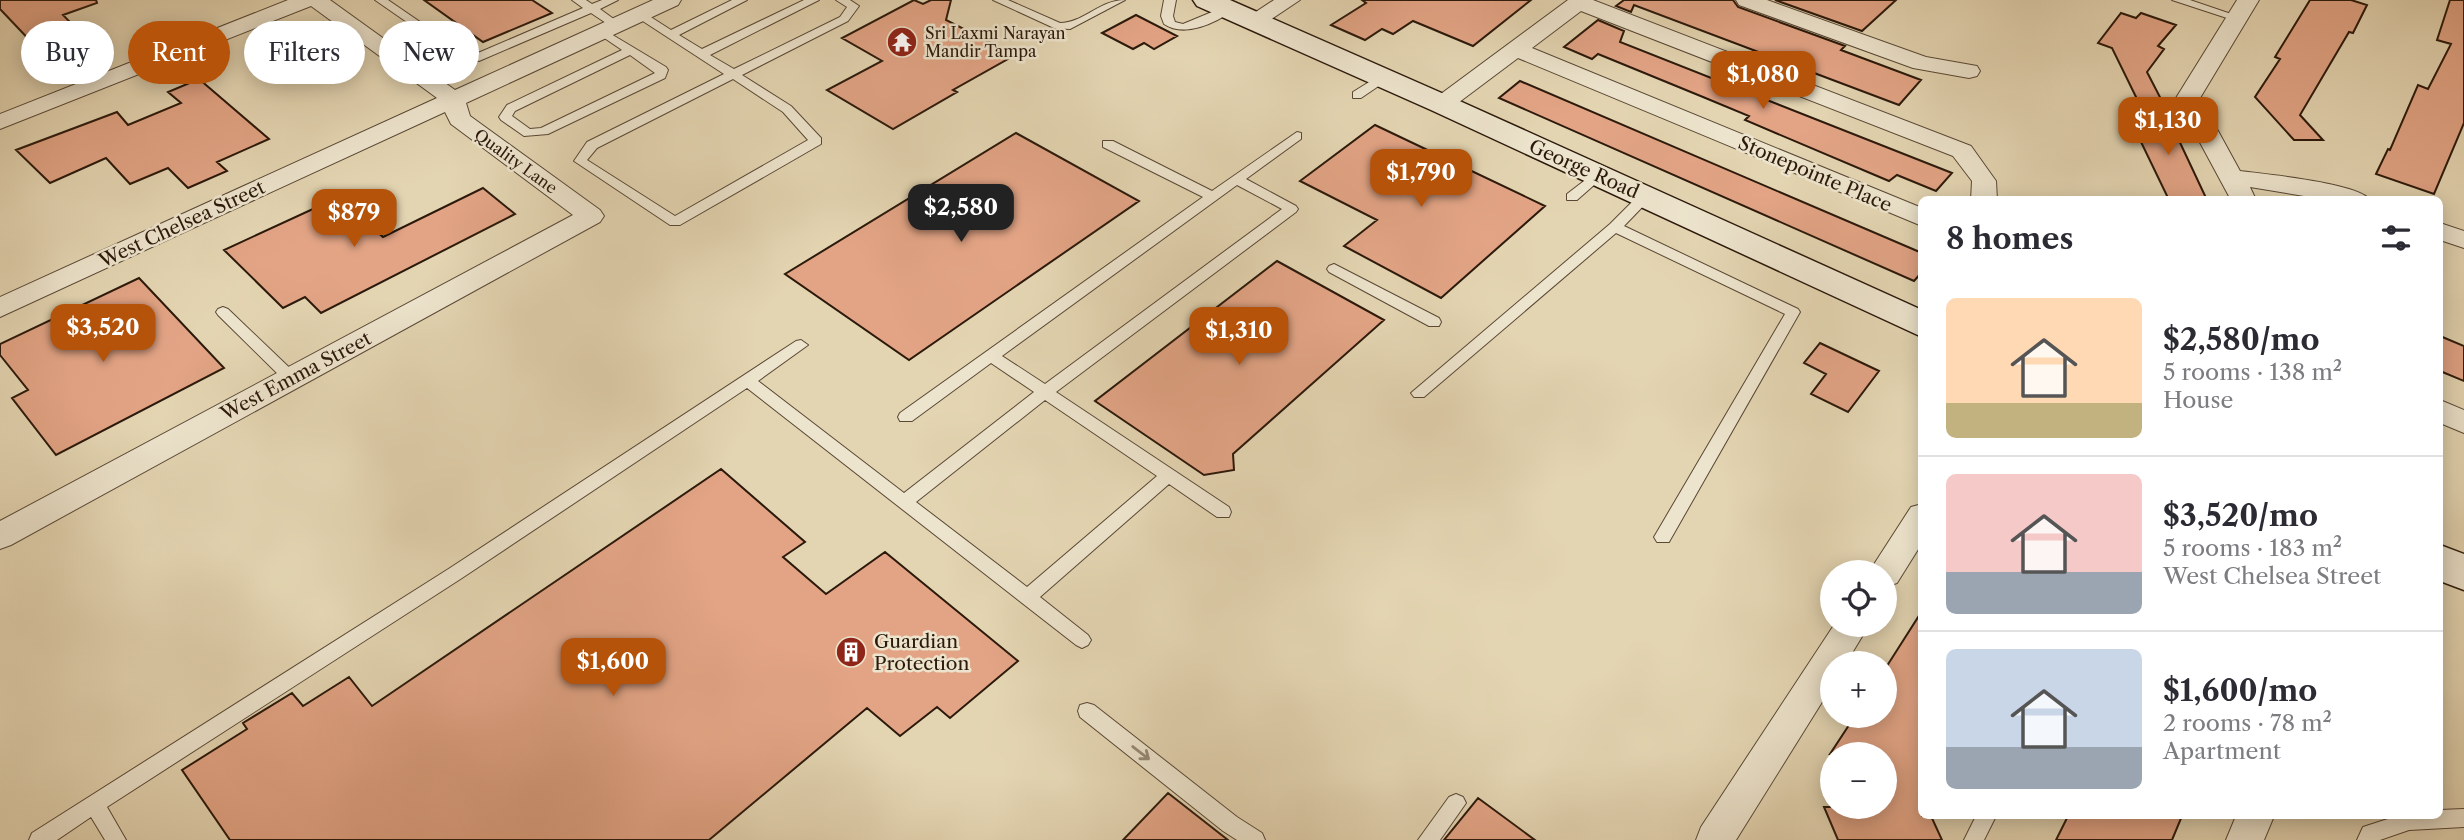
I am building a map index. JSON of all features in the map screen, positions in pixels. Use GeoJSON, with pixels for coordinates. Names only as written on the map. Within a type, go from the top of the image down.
{"type":"FeatureCollection","features":[{"type":"Feature","properties":{"kind":"street"},"geometry":{"type":"LineString","coordinates":[[0,122],[307,0]]}},
{"type":"Feature","properties":{"kind":"street","name":"Quality Lane"},"geometry":{"type":"LineString","coordinates":[[316,0],[453,99],[459,119],[591,216]]}},
{"type":"Feature","properties":{"kind":"street","name":"West Chelsea Street"},"geometry":{"type":"LineString","coordinates":[[0,308],[670,0]]}},
{"type":"Feature","properties":{"kind":"street"},"geometry":{"type":"LineString","coordinates":[[1229,10],[1289,0]]}},
{"type":"Feature","properties":{"kind":"street"},"geometry":{"type":"LineString","coordinates":[[1747,0],[1921,63],[1969,71]]}},
{"type":"Feature","properties":{"kind":"street"},"geometry":{"type":"LineString","coordinates":[[1443,104],[1580,1],[1962,151],[1984,181],[1984,196]]}},
{"type":"Feature","properties":{"kind":"street"},"geometry":{"type":"LineString","coordinates":[[2242,196],[2188,98],[2243,9]]}},
{"type":"Feature","properties":{"kind":"street","name":"George Road"},"geometry":{"type":"LineString","coordinates":[[1229,10],[1369,86],[1443,104],[1918,323]]}},
{"type":"Feature","properties":{"kind":"street","name":"Stonepointe Place"},"geometry":{"type":"LineString","coordinates":[[1515,49],[1918,216]]}},
{"type":"Feature","properties":{"kind":"street"},"geometry":{"type":"LineString","coordinates":[[2232,177],[2348,196]]}},
{"type":"Feature","properties":{"kind":"street","name":"West Emma Street"},"geometry":{"type":"LineString","coordinates":[[0,536],[591,216]]}},
{"type":"Feature","properties":{"kind":"street"},"geometry":{"type":"LineString","coordinates":[[2443,232],[2464,240]]}},
{"type":"Feature","properties":{"kind":"street"},"geometry":{"type":"LineString","coordinates":[[2443,412],[2464,422]]}},
{"type":"Feature","properties":{"kind":"street"},"geometry":{"type":"LineString","coordinates":[[1894,560],[1918,522]]}},
{"type":"Feature","properties":{"kind":"street"},"geometry":{"type":"LineString","coordinates":[[2443,563],[2464,573]]}},
{"type":"Feature","properties":{"kind":"street"},"geometry":{"type":"LineString","coordinates":[[1715,840],[1844,637]]}},
{"type":"Feature","properties":{"kind":"street"},"geometry":{"type":"LineString","coordinates":[[2245,840],[2254,819]]}},
{"type":"Feature","properties":{"kind":"lane"},"geometry":{"type":"LineString","coordinates":[[381,0],[454,50],[479,57],[612,0]]}},
{"type":"Feature","properties":{"kind":"lane"},"geometry":{"type":"LineString","coordinates":[[578,0],[592,9],[631,50],[662,70],[661,75],[544,131],[528,133],[505,117],[511,108],[631,50]]}},
{"type":"Feature","properties":{"kind":"lane"},"geometry":{"type":"LineString","coordinates":[[671,34],[741,0]]}},
{"type":"Feature","properties":{"kind":"lane"},"geometry":{"type":"LineString","coordinates":[[702,54],[813,0]]}},
{"type":"Feature","properties":{"kind":"lane"},"geometry":{"type":"LineString","coordinates":[[639,14],[734,74],[787,109],[816,141],[675,222],[580,161],[593,145],[734,74],[844,19],[853,6],[842,0]]}},
{"type":"Feature","properties":{"kind":"lane"},"geometry":{"type":"LineString","coordinates":[[999,0],[1058,26],[1070,26],[1119,0]]}},
{"type":"Feature","properties":{"kind":"lane"},"geometry":{"type":"LineString","coordinates":[[1170,0],[1167,16],[1170,24],[1183,28],[1229,10]]}},
{"type":"Feature","properties":{"kind":"lane"},"geometry":{"type":"LineString","coordinates":[[2178,0],[2243,9]]}},
{"type":"Feature","properties":{"kind":"lane"},"geometry":{"type":"LineString","coordinates":[[906,417],[1297,136]]}},
{"type":"Feature","properties":{"kind":"lane"},"geometry":{"type":"LineString","coordinates":[[1108,144],[1213,197]]}},
{"type":"Feature","properties":{"kind":"lane"},"geometry":{"type":"LineString","coordinates":[[1573,197],[1597,175]]}},
{"type":"Feature","properties":{"kind":"lane"},"geometry":{"type":"LineString","coordinates":[[906,501],[1291,209],[1237,179]]}},
{"type":"Feature","properties":{"kind":"lane"},"geometry":{"type":"LineString","coordinates":[[1419,393],[1615,227],[1645,197]]}},
{"type":"Feature","properties":{"kind":"lane"},"geometry":{"type":"LineString","coordinates":[[1615,227],[1793,312],[1663,537]]}},
{"type":"Feature","properties":{"kind":"lane"},"geometry":{"type":"LineString","coordinates":[[1334,269],[1434,322]]}},
{"type":"Feature","properties":{"kind":"lane"},"geometry":{"type":"LineString","coordinates":[[223,312],[291,378]]}},
{"type":"Feature","properties":{"kind":"lane"},"geometry":{"type":"LineString","coordinates":[[39,840],[801,345]]}},
{"type":"Feature","properties":{"kind":"lane"},"geometry":{"type":"LineString","coordinates":[[991,356],[1223,512]]}},
{"type":"Feature","properties":{"kind":"lane"},"geometry":{"type":"LineString","coordinates":[[748,381],[1082,640]]}},
{"type":"Feature","properties":{"kind":"lane"},"geometry":{"type":"LineString","coordinates":[[1028,597],[1168,475]]}},
{"type":"Feature","properties":{"kind":"lane"},"geometry":{"type":"LineString","coordinates":[[1087,711],[1230,824],[1255,840]]}},
{"type":"Feature","properties":{"kind":"lane"},"geometry":{"type":"LineString","coordinates":[[1428,840],[1456,803]]}},
{"type":"Feature","properties":{"kind":"lane"},"geometry":{"type":"LineString","coordinates":[[95,805],[116,840]]}},
{"type":"Feature","properties":{"kind":"lane"},"geometry":{"type":"LineString","coordinates":[[2367,840],[2370,834],[2409,821],[2464,818]]}},
{"type":"Feature","properties":{"kind":"lane"},"geometry":{"type":"LineString","coordinates":[[1974,840],[1984,819]]}},
{"type":"Feature","properties":{"kind":"building"},"geometry":{"type":"Polygon","coordinates":[[[0,0],[96,0],[97,3],[63,15],[69,21],[21,21],[21,31],[0,9],[0,0]]]}},
{"type":"Feature","properties":{"kind":"building"},"geometry":{"type":"Polygon","coordinates":[[[424,0],[532,0],[552,13],[483,42],[479,39],[479,21],[454,21],[424,0]]]}},
{"type":"Feature","properties":{"kind":"building"},"geometry":{"type":"Polygon","coordinates":[[[914,0],[923,4],[931,0],[951,0],[946,20],[1015,55],[953,90],[957,92],[893,129],[827,90],[882,61],[842,38],[914,0]]]}},
{"type":"Feature","properties":{"kind":"building"},"geometry":{"type":"Polygon","coordinates":[[[1362,0],[1531,0],[1473,46],[1413,21],[1393,34],[1382,29],[1365,40],[1331,25],[1366,3],[1362,0]]]}},
{"type":"Feature","properties":{"kind":"building"},"geometry":{"type":"Polygon","coordinates":[[[1624,0],[1733,0],[1738,7],[1845,46],[1841,50],[1921,80],[1899,105],[1634,5],[1631,12],[1616,6],[1624,0]]]}},
{"type":"Feature","properties":{"kind":"building"},"geometry":{"type":"Polygon","coordinates":[[[1775,0],[1896,0],[1862,31],[1775,0]]]}},
{"type":"Feature","properties":{"kind":"building"},"geometry":{"type":"Polygon","coordinates":[[[2310,0],[2351,0],[2367,5],[2353,33],[2349,32],[2300,115],[2323,140],[2294,140],[2255,97],[2280,59],[2275,57],[2310,0]]]}},
{"type":"Feature","properties":{"kind":"building"},"geometry":{"type":"Polygon","coordinates":[[[2450,0],[2464,0],[2464,123],[2434,194],[2376,174],[2388,149],[2390,150],[2418,85],[2428,89],[2451,44],[2437,40],[2450,0]]]}},
{"type":"Feature","properties":{"kind":"building"},"geometry":{"type":"Polygon","coordinates":[[[2121,13],[2136,18],[2141,13],[2176,25],[2158,46],[2164,49],[2147,72],[2162,101],[2137,99],[2112,48],[2098,43],[2121,13]]]}},
{"type":"Feature","properties":{"kind":"building"},"geometry":{"type":"Polygon","coordinates":[[[1136,15],[1177,36],[1154,49],[1144,43],[1133,49],[1102,33],[1136,15]]]}},
{"type":"Feature","properties":{"kind":"building"},"geometry":{"type":"Polygon","coordinates":[[[1598,20],[1624,31],[1620,42],[1952,173],[1936,191],[1897,175],[1889,181],[1745,120],[1749,116],[1703,97],[1598,54],[1592,59],[1564,47],[1598,20]]]}},
{"type":"Feature","properties":{"kind":"building"},"geometry":{"type":"Polygon","coordinates":[[[1520,81],[1918,251],[1918,276],[1914,281],[1499,98],[1520,81]]]}},
{"type":"Feature","properties":{"kind":"building"},"geometry":{"type":"Polygon","coordinates":[[[187,84],[205,84],[269,139],[217,162],[227,171],[188,188],[168,168],[130,184],[106,158],[50,183],[16,150],[117,112],[128,125],[181,103],[168,92],[187,84]]]}},
{"type":"Feature","properties":{"kind":"building"},"geometry":{"type":"Polygon","coordinates":[[[2127,113],[2168,117],[2205,196],[2167,196],[2127,113]]]}},
{"type":"Feature","properties":{"kind":"building"},"geometry":{"type":"Polygon","coordinates":[[[1375,125],[1545,206],[1441,298],[1344,246],[1377,220],[1300,181],[1375,125]]]}},
{"type":"Feature","properties":{"kind":"building"},"geometry":{"type":"Polygon","coordinates":[[[1016,133],[1139,201],[909,360],[785,274],[1016,133]]]}},
{"type":"Feature","properties":{"kind":"building"},"geometry":{"type":"Polygon","coordinates":[[[483,188],[515,214],[321,313],[305,297],[283,308],[224,250],[339,197],[383,237],[483,188]]]}},
{"type":"Feature","properties":{"kind":"building"},"geometry":{"type":"Polygon","coordinates":[[[1277,261],[1384,320],[1233,454],[1234,470],[1204,475],[1095,401],[1277,261]]]}},
{"type":"Feature","properties":{"kind":"building"},"geometry":{"type":"Polygon","coordinates":[[[139,278],[224,368],[56,455],[12,398],[28,390],[0,355],[0,344],[139,278]]]}},
{"type":"Feature","properties":{"kind":"building"},"geometry":{"type":"Polygon","coordinates":[[[2443,337],[2464,346],[2464,381],[2443,372],[2443,337]]]}},
{"type":"Feature","properties":{"kind":"building"},"geometry":{"type":"Polygon","coordinates":[[[1820,343],[1879,371],[1848,412],[1811,394],[1826,374],[1804,363],[1820,343]]]}},
{"type":"Feature","properties":{"kind":"building","name":"Guardian Protection"},"geometry":{"type":"Polygon","coordinates":[[[721,469],[805,542],[783,557],[826,594],[885,552],[1018,661],[950,718],[937,707],[900,736],[867,708],[709,840],[230,840],[182,770],[247,729],[243,723],[292,693],[303,706],[349,677],[372,706],[721,469]]]}},
{"type":"Feature","properties":{"kind":"building"},"geometry":{"type":"Polygon","coordinates":[[[1918,617],[1918,819],[1932,819],[1942,840],[1838,840],[1829,819],[1897,819],[1897,742],[1838,742],[1847,728],[1897,728],[1896,651],[1918,617]]]}},
{"type":"Feature","properties":{"kind":"building"},"geometry":{"type":"Polygon","coordinates":[[[1168,793],[1228,840],[1123,840],[1168,793]]]}},
{"type":"Feature","properties":{"kind":"building"},"geometry":{"type":"Polygon","coordinates":[[[1478,798],[1535,840],[1444,840],[1478,798]]]}},
{"type":"Feature","properties":{"kind":"building"},"geometry":{"type":"Polygon","coordinates":[[[2066,819],[2181,819],[2172,840],[2056,840],[2066,819]]]}},
{"type":"Feature","properties":{"kind":"place","name":"Sri Laxmi Narayan Mandir Tampa"},"geometry":{"type":"Point","coordinates":[902,42]}},
{"type":"Feature","properties":{"kind":"place","name":"Guardian Protection"},"geometry":{"type":"Point","coordinates":[851,652]}}]}
